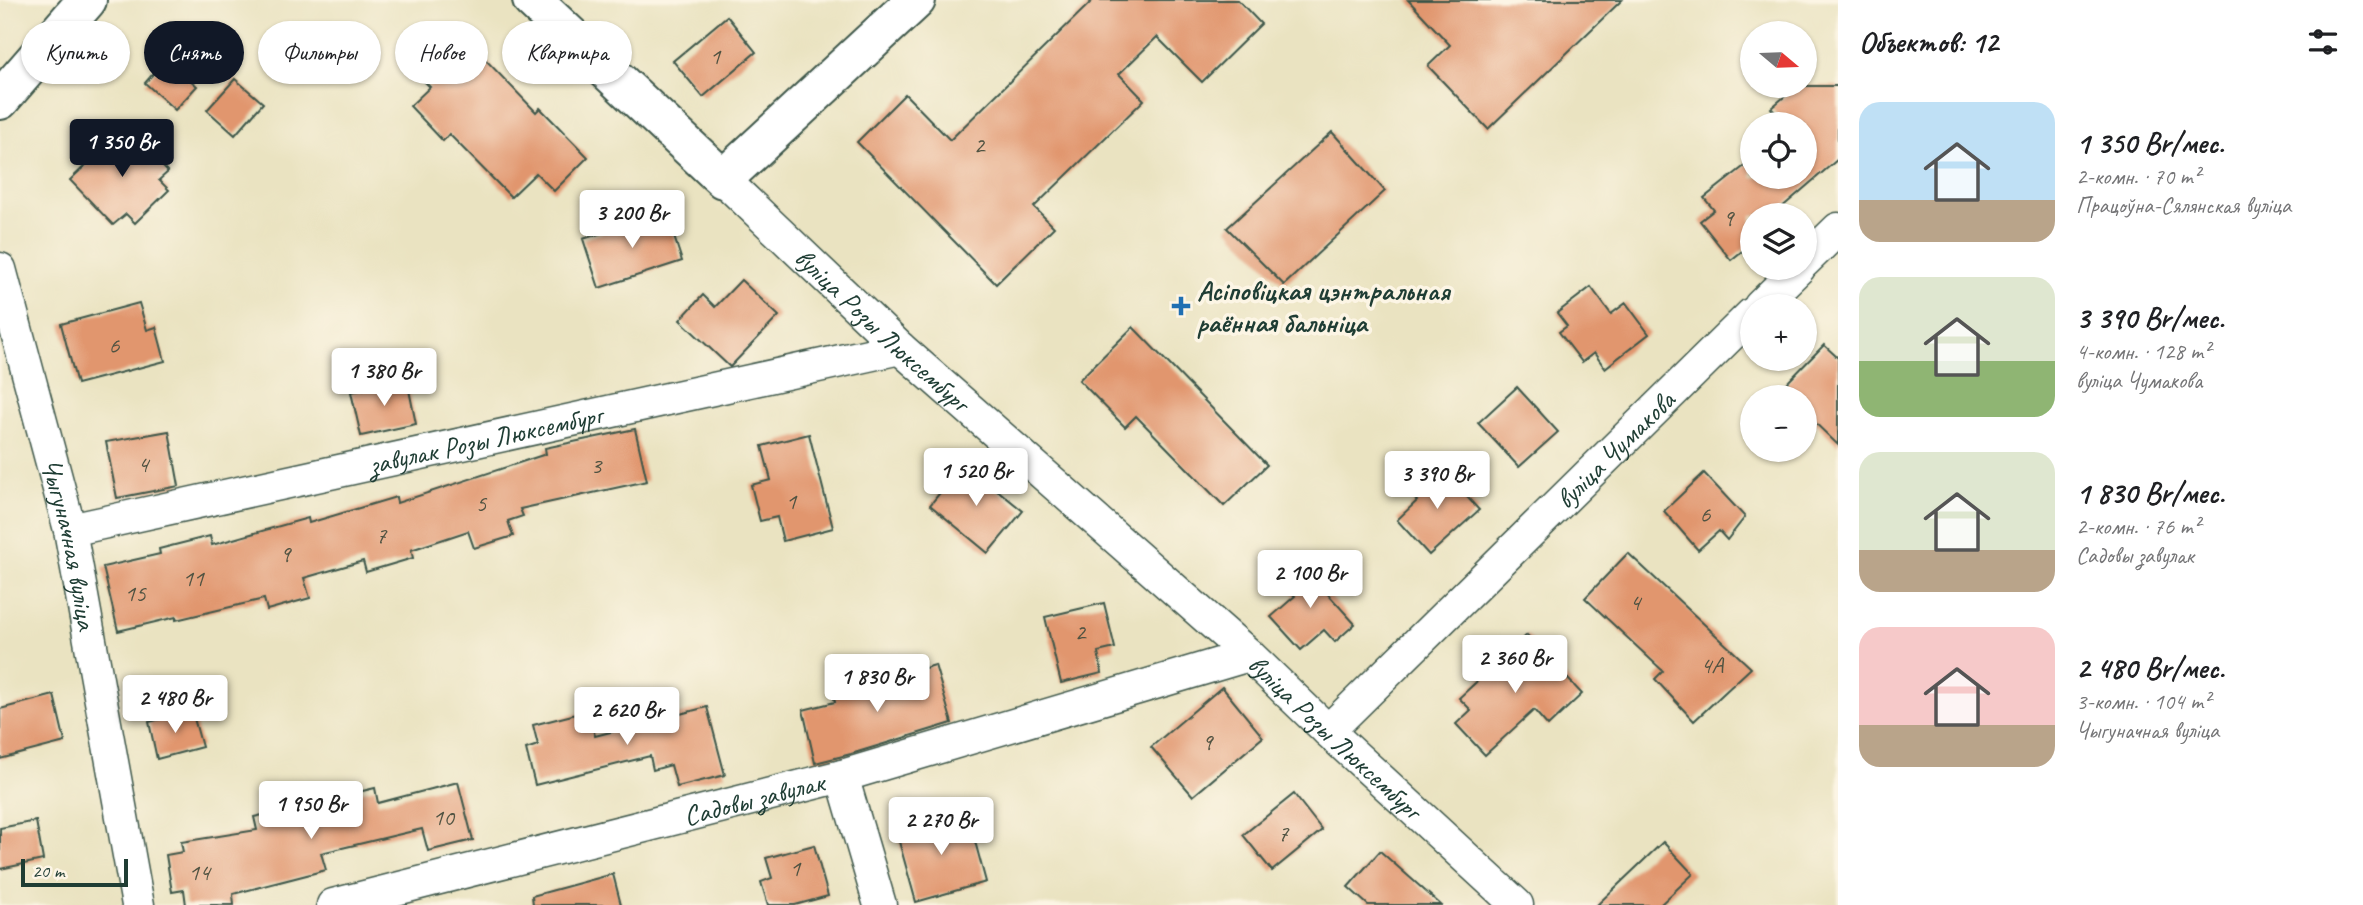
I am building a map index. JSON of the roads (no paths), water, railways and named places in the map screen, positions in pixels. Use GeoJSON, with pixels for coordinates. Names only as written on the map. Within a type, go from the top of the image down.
{"type":"FeatureCollection","features":[{"type":"Feature","properties":{"kind":"street"},"geometry":{"type":"LineString","coordinates":[[0,100],[87,0]]}},
{"type":"Feature","properties":{"kind":"street","name":"вуліца Розы Люксембург"},"geometry":{"type":"LineString","coordinates":[[532,0],[900,348],[1250,655],[1328,731],[1517,905]]}},
{"type":"Feature","properties":{"kind":"street"},"geometry":{"type":"LineString","coordinates":[[723,179],[916,0]]}},
{"type":"Feature","properties":{"kind":"street"},"geometry":{"type":"LineString","coordinates":[[1817,249],[1838,229]]}},
{"type":"Feature","properties":{"kind":"street","name":"Чыгуначная вуліца"},"geometry":{"type":"LineString","coordinates":[[0,269],[70,530],[138,905]]}},
{"type":"Feature","properties":{"kind":"street"},"geometry":{"type":"LineString","coordinates":[[1772,294],[1787,280]]}},
{"type":"Feature","properties":{"kind":"street","name":"вуліца Чумакова"},"geometry":{"type":"LineString","coordinates":[[1328,731],[1740,326]]}},
{"type":"Feature","properties":{"kind":"street","name":"завулак Розы Люксембург"},"geometry":{"type":"LineString","coordinates":[[70,530],[900,348]]}},
{"type":"Feature","properties":{"kind":"street","name":"Садовы завулак"},"geometry":{"type":"LineString","coordinates":[[333,905],[842,776],[1250,655]]}},
{"type":"Feature","properties":{"kind":"street"},"geometry":{"type":"LineString","coordinates":[[842,776],[880,905]]}},
{"type":"Feature","properties":{"kind":"place","name":"Асіповіцкая цэнтральная раённая бальніца"},"geometry":{"type":"Point","coordinates":[1181,306]}}]}
